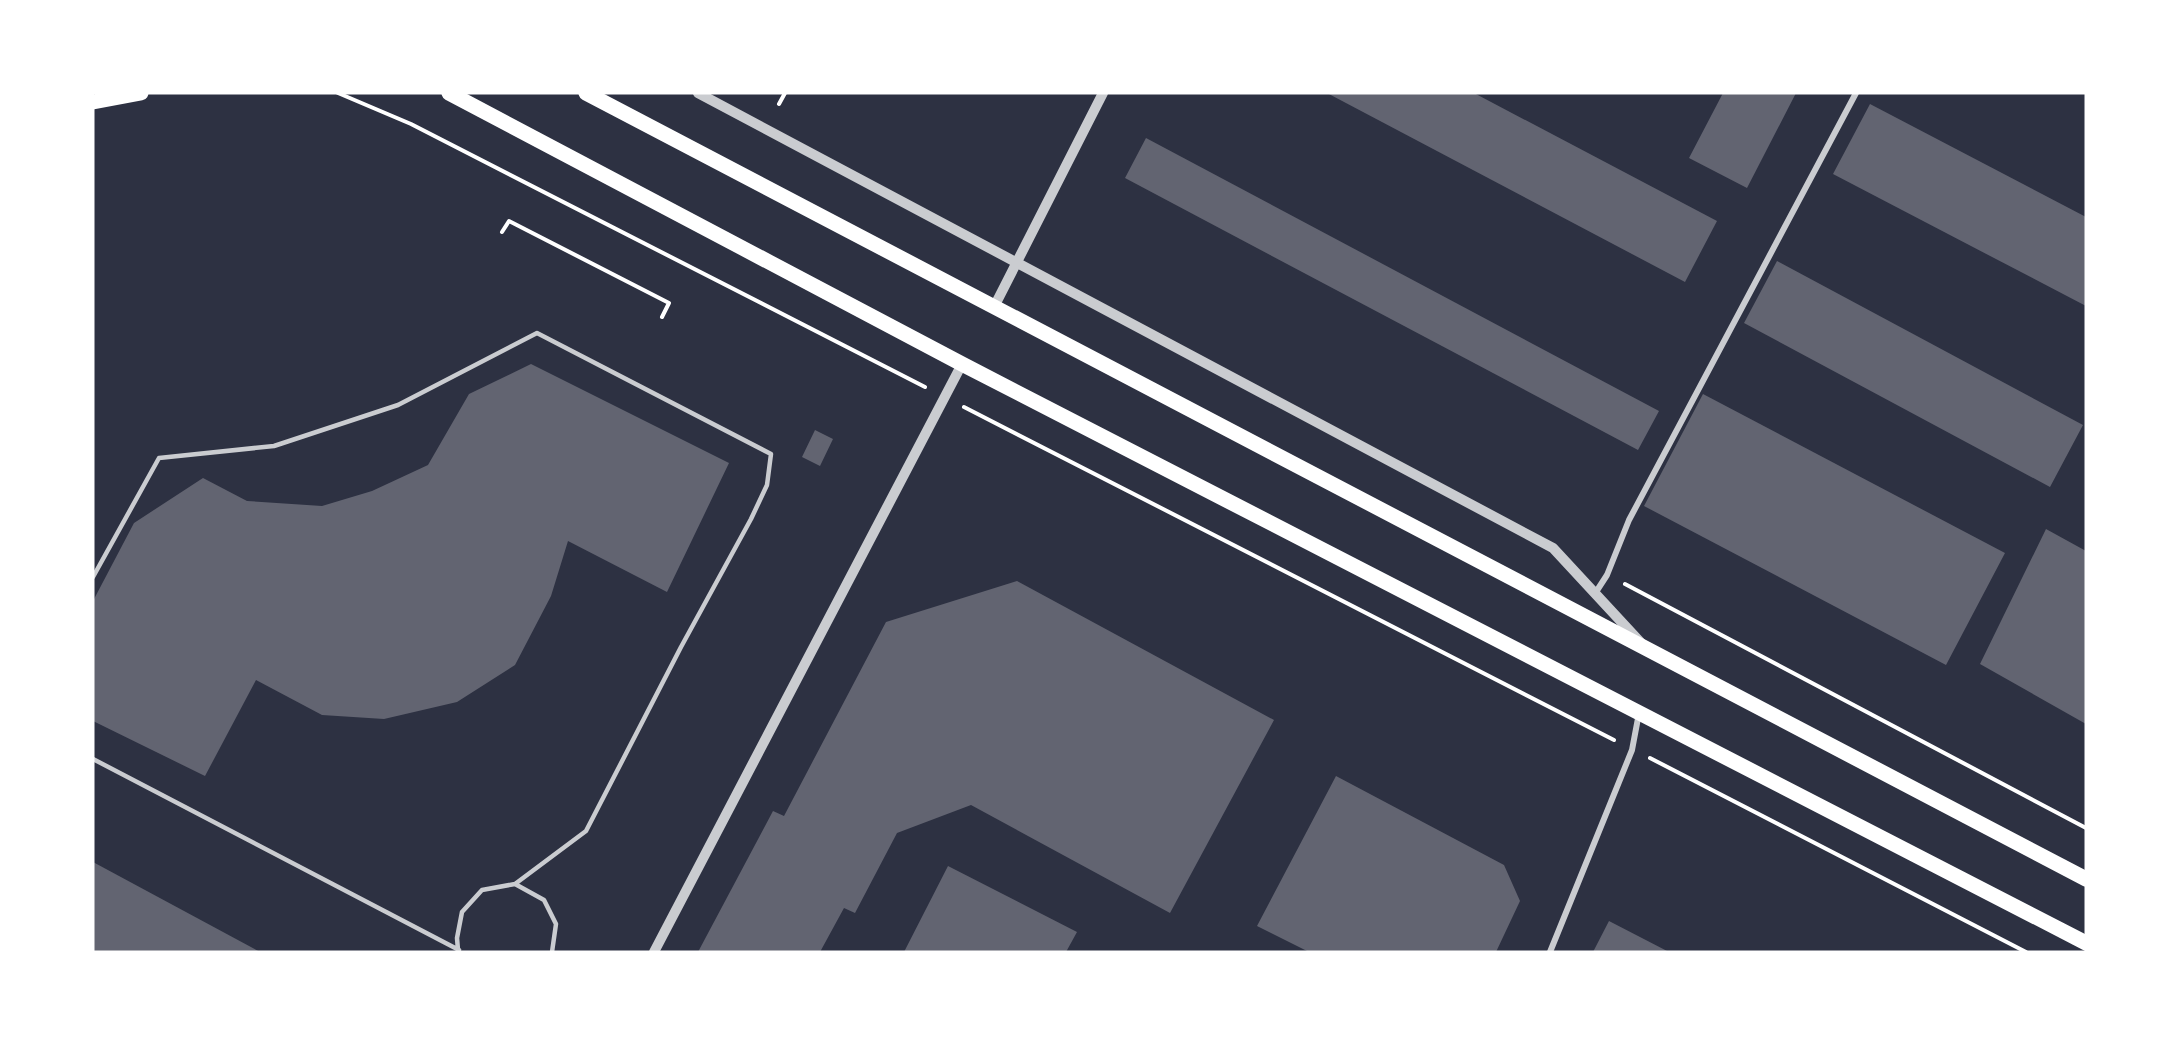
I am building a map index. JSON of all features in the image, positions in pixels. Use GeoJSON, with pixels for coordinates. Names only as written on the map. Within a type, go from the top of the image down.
{"type":"FeatureCollection","features":[{"type":"Feature","properties":{"kind":"main road"},"geometry":{"type":"LineString","coordinates":[[93,102],[141,93]]}},
{"type":"Feature","properties":{"kind":"main road"},"geometry":{"type":"LineString","coordinates":[[448,93],[962,364],[2086,943]]}},
{"type":"Feature","properties":{"kind":"main road"},"geometry":{"type":"LineString","coordinates":[[586,93],[2086,879]]}},
{"type":"Feature","properties":{"kind":"street"},"geometry":{"type":"LineString","coordinates":[[698,93],[1553,548],[1646,648]]}},
{"type":"Feature","properties":{"kind":"street"},"geometry":{"type":"LineString","coordinates":[[994,307],[1104,93]]}},
{"type":"Feature","properties":{"kind":"street"},"geometry":{"type":"LineString","coordinates":[[1596,592],[1607,574],[1629,520],[1856,93]]}},
{"type":"Feature","properties":{"kind":"street"},"geometry":{"type":"LineString","coordinates":[[654,952],[962,364]]}},
{"type":"Feature","properties":{"kind":"street"},"geometry":{"type":"LineString","coordinates":[[1550,952],[1632,750],[1640,713]]}},
{"type":"Feature","properties":{"kind":"lane"},"geometry":{"type":"LineString","coordinates":[[93,577],[159,458],[274,446],[398,405],[537,333],[771,454],[767,486],[751,519],[681,647],[586,831],[515,884],[482,890],[462,912],[457,938],[459,951]]}},
{"type":"Feature","properties":{"kind":"lane"},"geometry":{"type":"LineString","coordinates":[[93,759],[459,951]]}},
{"type":"Feature","properties":{"kind":"lane"},"geometry":{"type":"LineString","coordinates":[[515,884],[544,900],[556,924],[552,952]]}},
{"type":"Feature","properties":{"kind":"path"},"geometry":{"type":"LineString","coordinates":[[338,93],[411,124],[2026,952]]}},
{"type":"Feature","properties":{"kind":"path"},"geometry":{"type":"LineString","coordinates":[[779,104],[785,93]]}},
{"type":"Feature","properties":{"kind":"path"},"geometry":{"type":"LineString","coordinates":[[502,232],[509,221],[669,303],[662,317]]}},
{"type":"Feature","properties":{"kind":"path"},"geometry":{"type":"LineString","coordinates":[[1607,574],[2086,828]]}},
{"type":"Feature","properties":{"kind":"building"},"geometry":{"type":"Polygon","coordinates":[[[1327,93],[1474,93],[1717,221],[1685,282],[1327,93]]]}},
{"type":"Feature","properties":{"kind":"building"},"geometry":{"type":"Polygon","coordinates":[[[1723,93],[1796,93],[1747,188],[1689,158],[1723,93]]]}},
{"type":"Feature","properties":{"kind":"building"},"geometry":{"type":"Polygon","coordinates":[[[1870,104],[2086,217],[2086,306],[1833,174],[1870,104]]]}},
{"type":"Feature","properties":{"kind":"building"},"geometry":{"type":"Polygon","coordinates":[[[1146,138],[1659,411],[1638,450],[1125,178],[1146,138]]]}},
{"type":"Feature","properties":{"kind":"building"},"geometry":{"type":"Polygon","coordinates":[[[1777,261],[2083,425],[2050,487],[1744,323],[1777,261]]]}},
{"type":"Feature","properties":{"kind":"building"},"geometry":{"type":"Polygon","coordinates":[[[531,364],[729,463],[667,592],[568,541],[551,596],[515,665],[457,702],[384,719],[322,715],[256,680],[205,776],[93,721],[93,601],[134,523],[203,478],[247,501],[322,506],[372,491],[428,465],[469,394],[531,364]]]}},
{"type":"Feature","properties":{"kind":"building"},"geometry":{"type":"Polygon","coordinates":[[[1703,394],[2005,553],[1946,665],[1644,506],[1703,394]]]}},
{"type":"Feature","properties":{"kind":"building"},"geometry":{"type":"Polygon","coordinates":[[[815,430],[833,439],[820,466],[802,457],[815,430]]]}},
{"type":"Feature","properties":{"kind":"building"},"geometry":{"type":"Polygon","coordinates":[[[2046,529],[2086,551],[2086,724],[1980,664],[2046,529]]]}},
{"type":"Feature","properties":{"kind":"building"},"geometry":{"type":"Polygon","coordinates":[[[1017,581],[1274,720],[1170,913],[971,805],[897,833],[855,913],[844,908],[820,952],[698,952],[773,811],[784,816],[886,622],[1017,581]]]}},
{"type":"Feature","properties":{"kind":"building"},"geometry":{"type":"Polygon","coordinates":[[[1336,776],[1504,865],[1520,901],[1496,952],[1309,952],[1257,926],[1336,776]]]}},
{"type":"Feature","properties":{"kind":"building"},"geometry":{"type":"Polygon","coordinates":[[[93,862],[260,952],[93,952],[93,862]]]}},
{"type":"Feature","properties":{"kind":"building"},"geometry":{"type":"Polygon","coordinates":[[[948,866],[1077,932],[1066,952],[904,952],[948,866]]]}},
{"type":"Feature","properties":{"kind":"building"},"geometry":{"type":"Polygon","coordinates":[[[1609,921],[1669,952],[1593,952],[1609,921]]]}}]}
